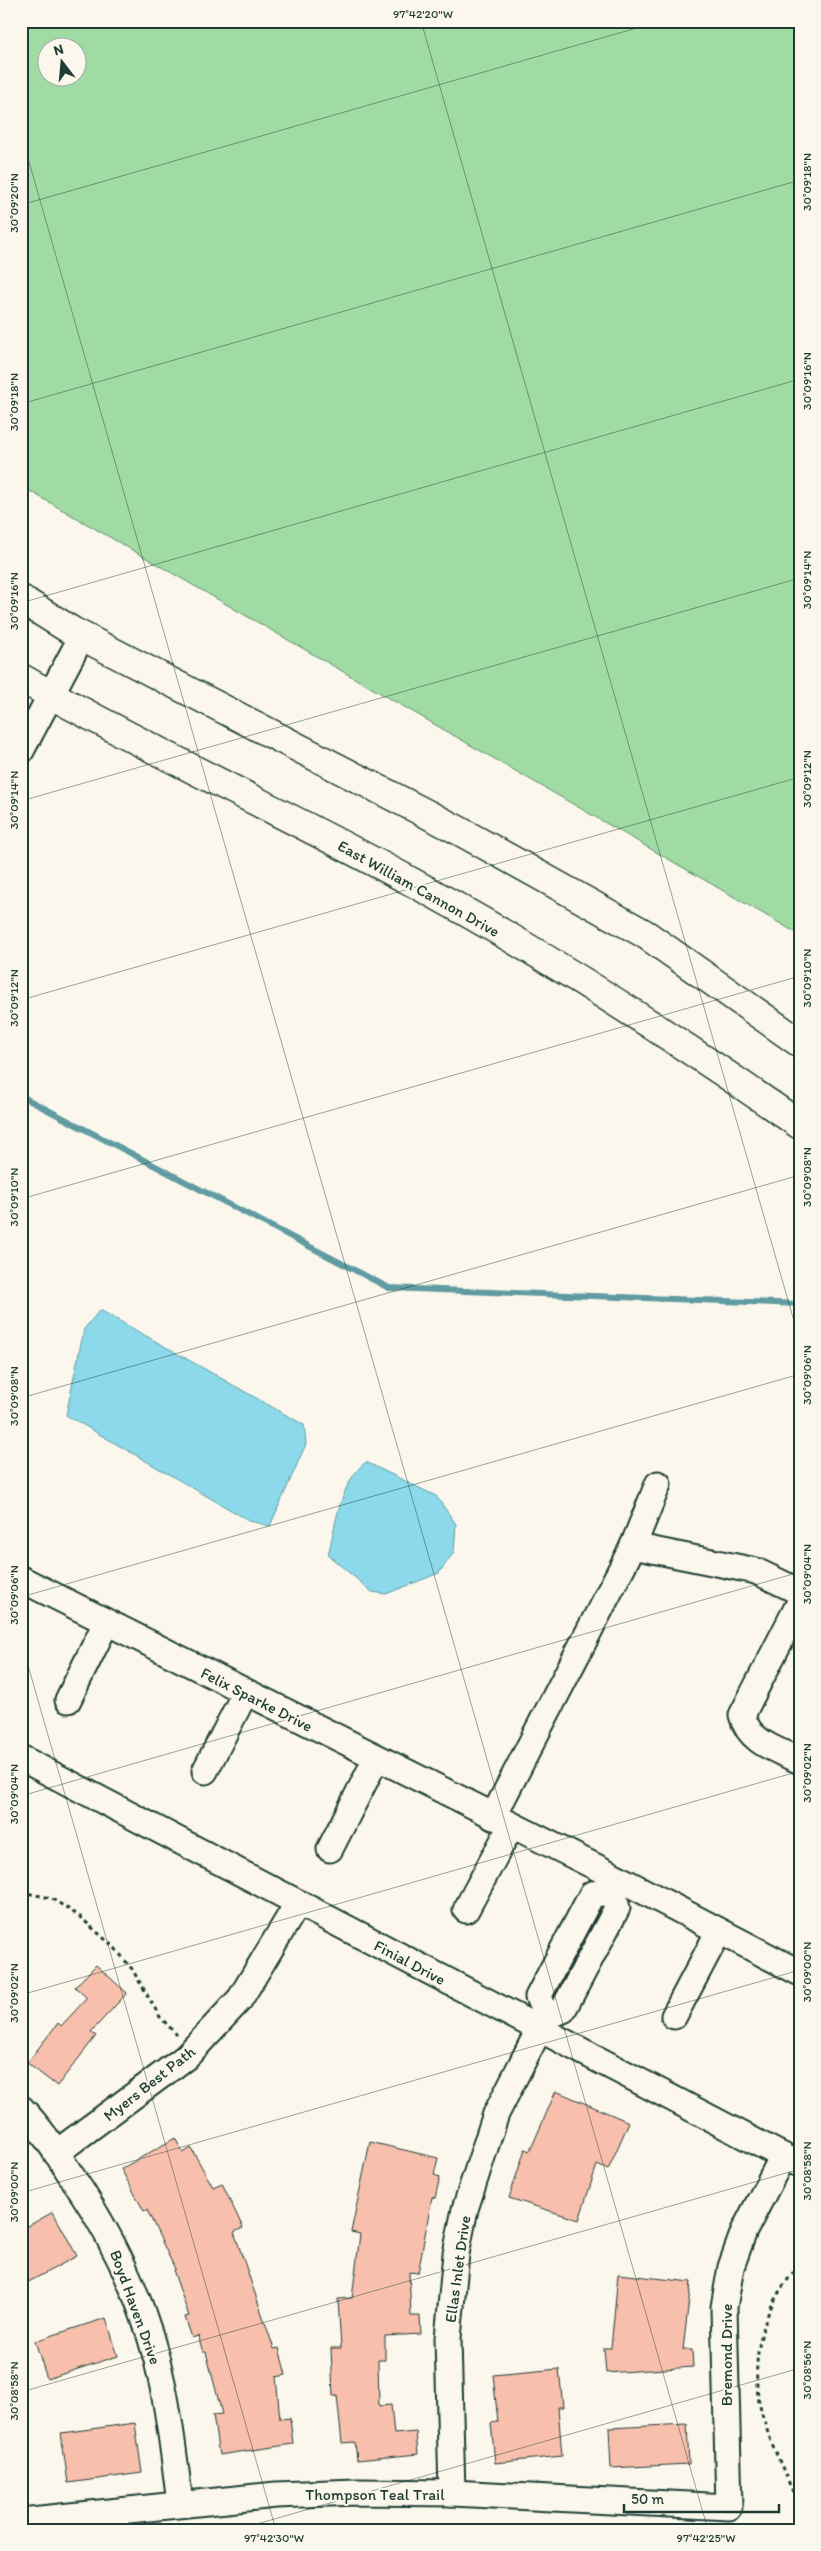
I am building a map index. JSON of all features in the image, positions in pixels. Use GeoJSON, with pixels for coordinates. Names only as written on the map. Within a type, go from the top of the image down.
{"type":"FeatureCollection","features":[{"type":"Feature","properties":{"kind":"street"},"geometry":{"type":"LineString","coordinates":[[21,598],[82,636],[456,829],[645,934],[800,1043]]}},
{"type":"Feature","properties":{"kind":"street"},"geometry":{"type":"LineString","coordinates":[[21,751],[82,636]]}},
{"type":"Feature","properties":{"kind":"street","name":"East William Cannon Drive"},"geometry":{"type":"LineString","coordinates":[[21,678],[248,796],[479,920],[648,1023],[800,1126]]}},
{"type":"Feature","properties":{"kind":"street"},"geometry":{"type":"LineString","coordinates":[[466,1910],[502,1822],[634,1546],[658,1484]]}},
{"type":"Feature","properties":{"kind":"street"},"geometry":{"type":"LineString","coordinates":[[634,1546],[756,1571],[800,1592]]}},
{"type":"Feature","properties":{"kind":"street","name":"Felix Sparke Drive"},"geometry":{"type":"LineString","coordinates":[[21,1580],[502,1822],[616,1886],[719,1931],[800,1974]]}},
{"type":"Feature","properties":{"kind":"street"},"geometry":{"type":"LineString","coordinates":[[800,1602],[742,1715],[745,1728],[754,1738],[800,1761]]}},
{"type":"Feature","properties":{"kind":"street"},"geometry":{"type":"LineString","coordinates":[[68,1700],[106,1622]]}},
{"type":"Feature","properties":{"kind":"street"},"geometry":{"type":"LineString","coordinates":[[205,1771],[245,1693]]}},
{"type":"Feature","properties":{"kind":"street","name":"Finial Drive"},"geometry":{"type":"LineString","coordinates":[[21,1758],[298,1902],[543,2023],[791,2160]]}},
{"type":"Feature","properties":{"kind":"street"},"geometry":{"type":"LineString","coordinates":[[330,1849],[376,1759]]}},
{"type":"Feature","properties":{"kind":"street"},"geometry":{"type":"LineString","coordinates":[[543,2023],[538,1997],[592,1894],[616,1886]]}},
{"type":"Feature","properties":{"kind":"street","name":"Myers Best Path"},"geometry":{"type":"LineString","coordinates":[[56,2153],[186,2057],[240,1999],[298,1902]]}},
{"type":"Feature","properties":{"kind":"street"},"geometry":{"type":"LineString","coordinates":[[674,2016],[719,1931]]}},
{"type":"Feature","properties":{"kind":"street","name":"Ellas Inlet Drive"},"geometry":{"type":"LineString","coordinates":[[452,2493],[448,2338],[456,2254],[465,2209],[496,2114],[543,2023]]}},
{"type":"Feature","properties":{"kind":"street","name":"Boyd Haven Drive"},"geometry":{"type":"LineString","coordinates":[[21,2108],[35,2122],[104,2225],[122,2261],[138,2303],[163,2386],[180,2503]]}},
{"type":"Feature","properties":{"kind":"street","name":"Bremond Drive"},"geometry":{"type":"LineString","coordinates":[[729,2507],[724,2307],[731,2267],[744,2231],[791,2160]]}},
{"type":"Feature","properties":{"kind":"street","name":"Thompson Teal Trail"},"geometry":{"type":"LineString","coordinates":[[21,2521],[180,2503],[276,2495],[356,2492],[452,2493],[729,2507]]}},
{"type":"Feature","properties":{"kind":"path"},"geometry":{"type":"LineString","coordinates":[[21,1892],[51,1898],[79,1916],[115,1948],[132,1969],[160,2017],[178,2037]]}},
{"type":"Feature","properties":{"kind":"path"},"geometry":{"type":"LineString","coordinates":[[800,2266],[788,2277],[772,2300],[764,2324],[757,2367],[758,2397],[765,2422],[800,2508]]}},
{"type":"Feature","properties":{"kind":"green space"},"geometry":{"type":"Polygon","coordinates":[[[21,21],[800,21],[800,935],[21,486],[21,21]]]}},
{"type":"Feature","properties":{"kind":"water"},"geometry":{"type":"Polygon","coordinates":[[[100,1310],[304,1425],[306,1444],[270,1526],[250,1521],[66,1415],[84,1329],[100,1310]]]}},
{"type":"Feature","properties":{"kind":"water"},"geometry":{"type":"Polygon","coordinates":[[[366,1462],[436,1496],[456,1524],[454,1552],[439,1573],[386,1594],[372,1592],[328,1555],[340,1504],[350,1481],[357,1470],[366,1462]]]}},
{"type":"Feature","properties":{"kind":"building"},"geometry":{"type":"Polygon","coordinates":[[[96,1965],[127,1993],[91,2032],[96,2036],[57,2086],[27,2063],[58,2023],[61,2026],[87,1998],[75,1987],[96,1965]]]}},
{"type":"Feature","properties":{"kind":"building"},"geometry":{"type":"Polygon","coordinates":[[[556,2091],[629,2122],[608,2170],[597,2165],[579,2220],[509,2198],[525,2149],[530,2151],[556,2091]]]}},
{"type":"Feature","properties":{"kind":"building"},"geometry":{"type":"Polygon","coordinates":[[[175,2138],[183,2153],[191,2148],[213,2187],[222,2183],[243,2228],[234,2232],[274,2349],[279,2348],[286,2375],[276,2377],[280,2419],[290,2418],[293,2444],[219,2455],[213,2415],[222,2414],[206,2352],[203,2352],[198,2336],[192,2338],[185,2317],[189,2316],[173,2270],[175,2269],[147,2210],[144,2211],[121,2169],[175,2138]]]}},
{"type":"Feature","properties":{"kind":"building"},"geometry":{"type":"Polygon","coordinates":[[[370,2142],[438,2158],[434,2175],[440,2177],[435,2198],[432,2197],[418,2273],[409,2272],[411,2316],[420,2316],[421,2334],[385,2336],[385,2360],[378,2360],[379,2406],[391,2405],[394,2434],[416,2432],[418,2454],[357,2460],[355,2442],[342,2443],[337,2396],[333,2396],[331,2348],[341,2348],[338,2299],[352,2298],[360,2234],[351,2232],[370,2142]]]}},
{"type":"Feature","properties":{"kind":"building"},"geometry":{"type":"Polygon","coordinates":[[[53,2212],[77,2256],[21,2286],[21,2230],[53,2212]]]}},
{"type":"Feature","properties":{"kind":"building"},"geometry":{"type":"Polygon","coordinates":[[[618,2274],[691,2282],[683,2350],[692,2350],[693,2367],[606,2373],[604,2348],[611,2348],[618,2274]]]}},
{"type":"Feature","properties":{"kind":"building"},"geometry":{"type":"Polygon","coordinates":[[[106,2318],[118,2356],[47,2379],[35,2341],[106,2318]]]}},
{"type":"Feature","properties":{"kind":"building"},"geometry":{"type":"Polygon","coordinates":[[[559,2369],[563,2407],[558,2407],[562,2456],[495,2463],[491,2423],[498,2422],[493,2375],[559,2369]]]}},
{"type":"Feature","properties":{"kind":"building"},"geometry":{"type":"Polygon","coordinates":[[[135,2423],[142,2473],[68,2483],[61,2433],[135,2423]]]}},
{"type":"Feature","properties":{"kind":"building"},"geometry":{"type":"Polygon","coordinates":[[[687,2424],[689,2464],[611,2468],[609,2428],[687,2424]]]}},
{"type":"Feature","properties":{"kind":"waterway"},"geometry":{"type":"LineString","coordinates":[[21,1096],[389,1288],[800,1304]]}}]}
